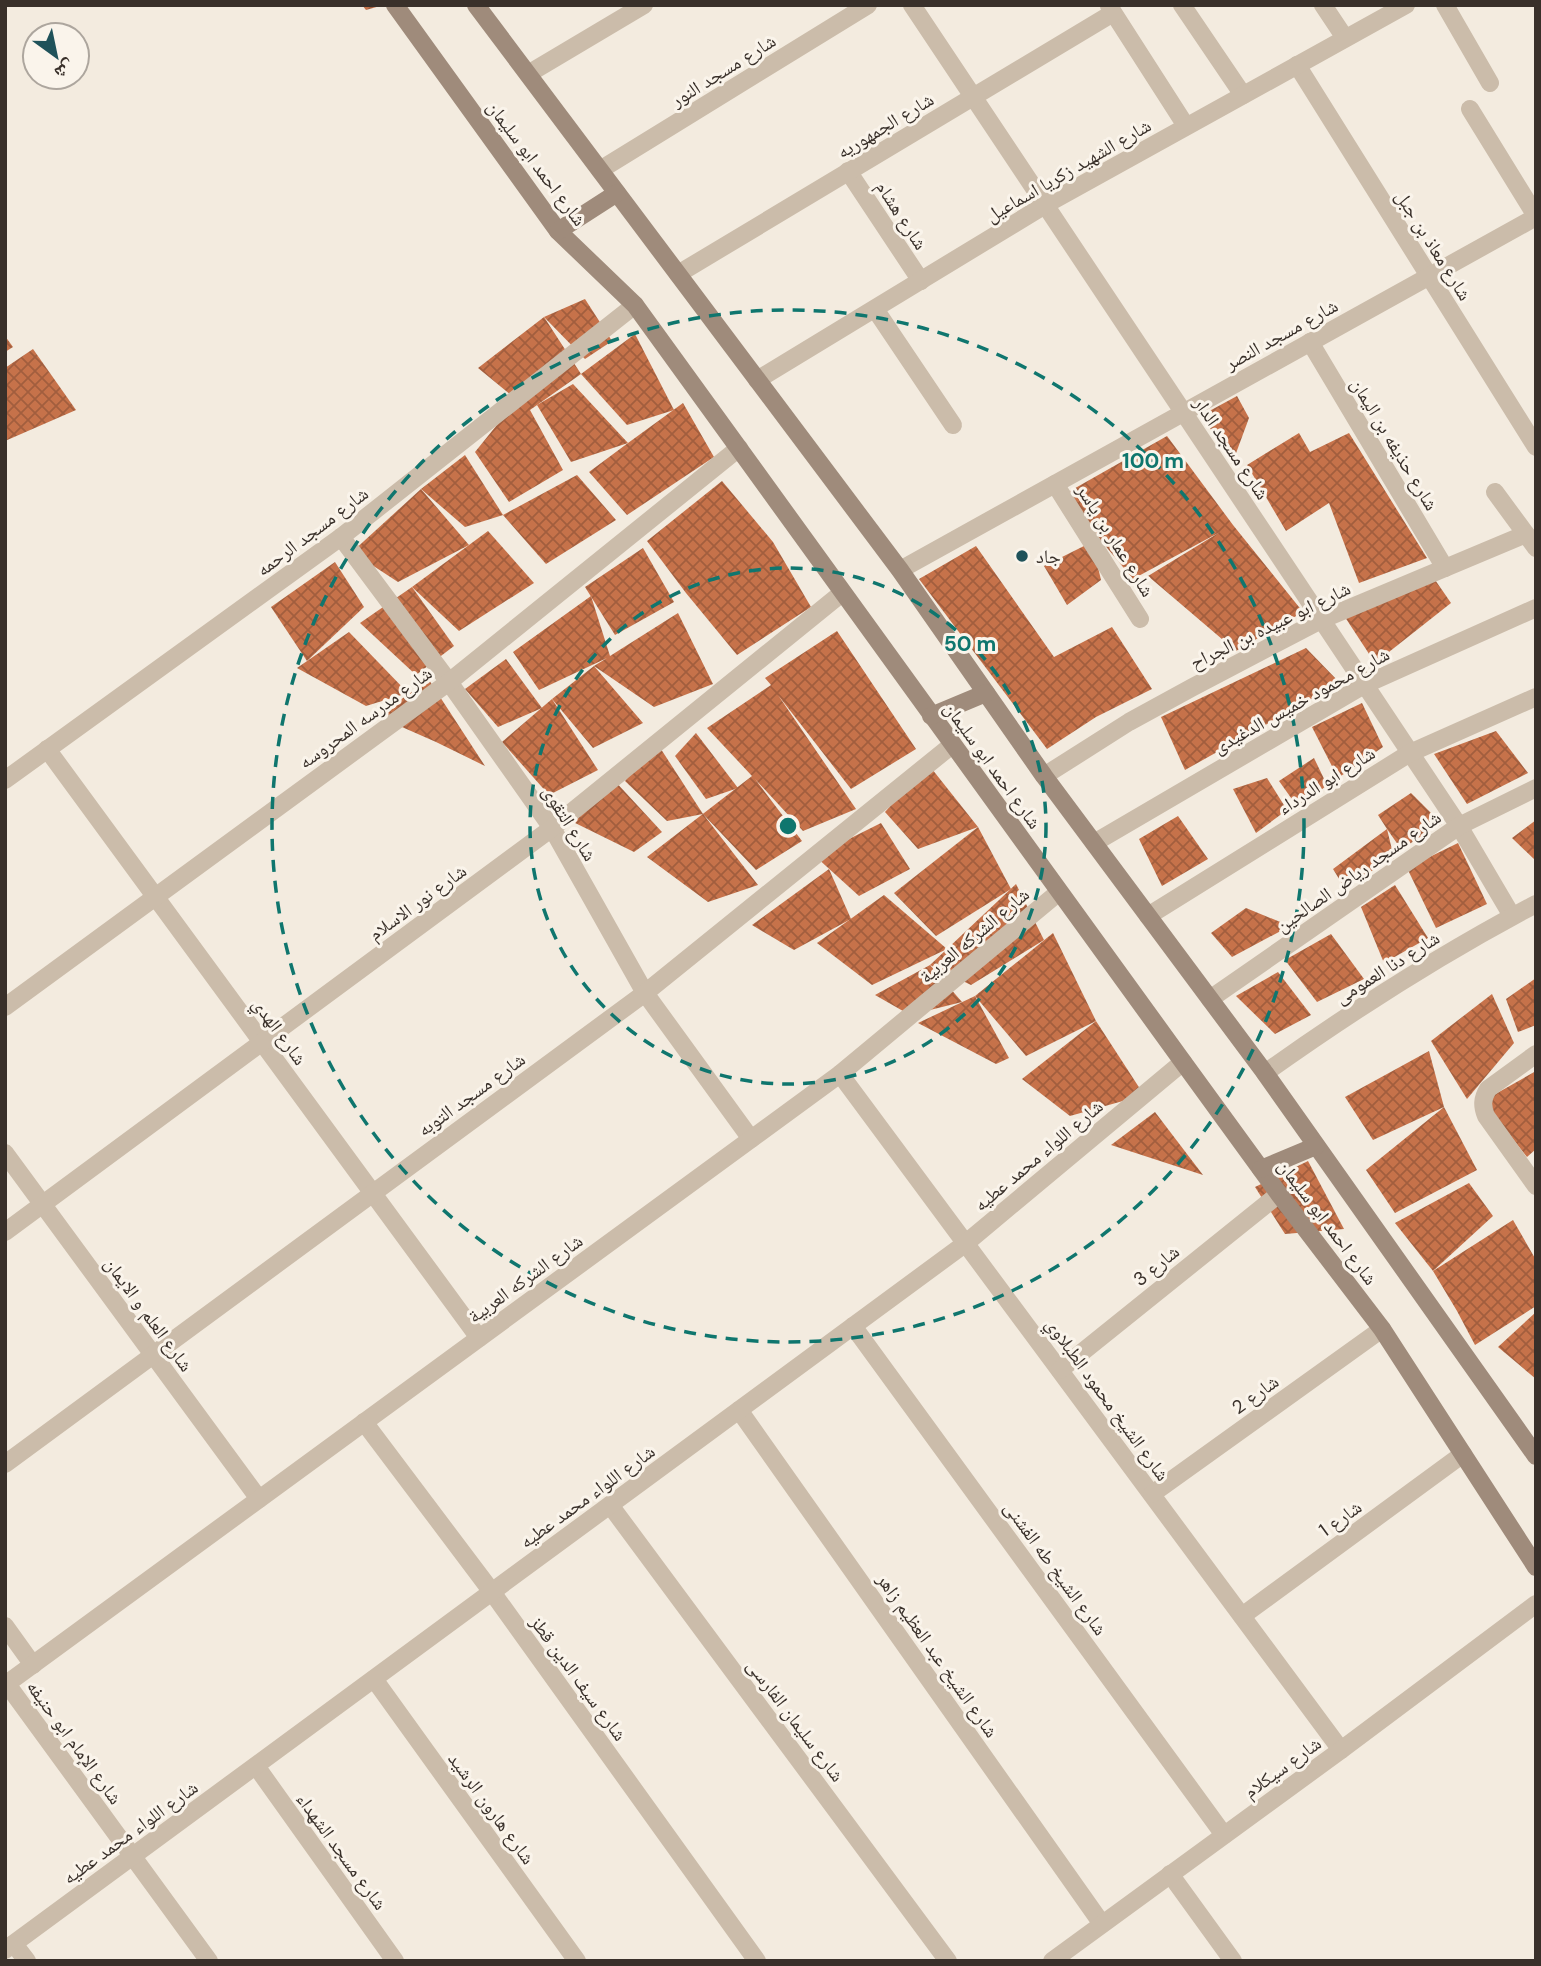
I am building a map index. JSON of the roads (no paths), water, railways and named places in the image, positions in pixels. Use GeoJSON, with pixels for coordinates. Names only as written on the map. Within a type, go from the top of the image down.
{"type":"FeatureCollection","features":[{"type":"Feature","properties":{"kind":"main road","name":"شارع احمد ابو سليمان"},"geometry":{"type":"LineString","coordinates":[[395,5],[558,231],[635,305],[952,746],[1279,1194],[1382,1329],[1536,1567]]}},
{"type":"Feature","properties":{"kind":"main road","name":"شارع احمد ابو سليمان"},"geometry":{"type":"LineString","coordinates":[[476,5],[900,570],[1044,776],[1265,1073],[1536,1456]]}},
{"type":"Feature","properties":{"kind":"main road"},"geometry":{"type":"LineString","coordinates":[[558,231],[617,193]]}},
{"type":"Feature","properties":{"kind":"main road"},"geometry":{"type":"LineString","coordinates":[[931,716],[986,693]]}},
{"type":"Feature","properties":{"kind":"main road"},"geometry":{"type":"LineString","coordinates":[[1261,1169],[1316,1146]]}},
{"type":"Feature","properties":{"kind":"street"},"geometry":{"type":"LineString","coordinates":[[528,74],[644,5]]}},
{"type":"Feature","properties":{"kind":"street","name":"شارع مسجد النور"},"geometry":{"type":"LineString","coordinates":[[600,170],[868,5]]}},
{"type":"Feature","properties":{"kind":"street","name":"شارع مسجد الدار"},"geometry":{"type":"LineString","coordinates":[[912,5],[1459,826],[1512,916]]}},
{"type":"Feature","properties":{"kind":"street"},"geometry":{"type":"LineString","coordinates":[[1182,5],[1243,95]]}},
{"type":"Feature","properties":{"kind":"street"},"geometry":{"type":"LineString","coordinates":[[1323,5],[1345,38]]}},
{"type":"Feature","properties":{"kind":"street","name":"شارع الشهيد زكريا اسماعيل"},"geometry":{"type":"LineString","coordinates":[[758,380],[1045,205],[1406,5]]}},
{"type":"Feature","properties":{"kind":"street"},"geometry":{"type":"LineString","coordinates":[[1445,5],[1490,83]]}},
{"type":"Feature","properties":{"kind":"street"},"geometry":{"type":"LineString","coordinates":[[1111,9],[1186,127]]}},
{"type":"Feature","properties":{"kind":"street","name":"شارع الجمهوريه"},"geometry":{"type":"LineString","coordinates":[[678,274],[973,97],[1111,9]]}},
{"type":"Feature","properties":{"kind":"street","name":"شارع معاذ بن جبل"},"geometry":{"type":"LineString","coordinates":[[1297,65],[1536,447]]}},
{"type":"Feature","properties":{"kind":"street"},"geometry":{"type":"LineString","coordinates":[[1470,109],[1536,216]]}},
{"type":"Feature","properties":{"kind":"street","name":"شارع هشام"},"geometry":{"type":"LineString","coordinates":[[849,172],[921,281]]}},
{"type":"Feature","properties":{"kind":"street","name":"شارع مسجد النصر"},"geometry":{"type":"LineString","coordinates":[[900,570],[1536,216]]}},
{"type":"Feature","properties":{"kind":"street","name":"شارع مسجد الرحمه"},"geometry":{"type":"LineString","coordinates":[[5,780],[341,537],[635,305]]}},
{"type":"Feature","properties":{"kind":"street"},"geometry":{"type":"LineString","coordinates":[[875,309],[953,425]]}},
{"type":"Feature","properties":{"kind":"street","name":"شارع حذيفه بن اليمان"},"geometry":{"type":"LineString","coordinates":[[1310,342],[1445,568]]}},
{"type":"Feature","properties":{"kind":"street","name":"شارع مدرسه المحروسه"},"geometry":{"type":"LineString","coordinates":[[5,1007],[449,682],[738,448]]}},
{"type":"Feature","properties":{"kind":"street","name":"شارع عمار بن ياسر"},"geometry":{"type":"LineString","coordinates":[[1055,484],[1140,619]]}},
{"type":"Feature","properties":{"kind":"street"},"geometry":{"type":"LineString","coordinates":[[1495,492],[1531,541]]}},
{"type":"Feature","properties":{"kind":"street","name":"شارع التقوى"},"geometry":{"type":"LineString","coordinates":[[341,537],[449,682],[552,828],[645,993],[751,1139]]}},
{"type":"Feature","properties":{"kind":"street","name":"شارع ابو عبيده بن الجراح"},"geometry":{"type":"LineString","coordinates":[[1044,776],[1129,722],[1321,620],[1445,568],[1531,541]]}},
{"type":"Feature","properties":{"kind":"street","name":"شارع نور الاسلام"},"geometry":{"type":"LineString","coordinates":[[5,1232],[552,828],[842,593]]}},
{"type":"Feature","properties":{"kind":"street","name":"شارع محمود خميس الدغيدى"},"geometry":{"type":"LineString","coordinates":[[1094,843],[1364,685],[1536,608]]}},
{"type":"Feature","properties":{"kind":"street","name":"شارع ابو الدرداء"},"geometry":{"type":"LineString","coordinates":[[1148,916],[1410,753],[1536,697]]}},
{"type":"Feature","properties":{"kind":"street","name":"شارع مسجد التوبه"},"geometry":{"type":"LineString","coordinates":[[5,1464],[645,993],[952,746]]}},
{"type":"Feature","properties":{"kind":"street","name":"شارع الهدي"},"geometry":{"type":"LineString","coordinates":[[47,749],[479,1338]]}},
{"type":"Feature","properties":{"kind":"street","name":"شارع مسجد رياض الصالحين"},"geometry":{"type":"LineString","coordinates":[[1210,999],[1459,826],[1536,788]]}},
{"type":"Feature","properties":{"kind":"street","name":"شارع الشركه العربية"},"geometry":{"type":"LineString","coordinates":[[6,1685],[840,1073],[1059,892]]}},
{"type":"Feature","properties":{"kind":"street","name":"شارع دنا العمومى"},"geometry":{"type":"LineString","coordinates":[[1265,1073],[1326,1029],[1422,968],[1536,904]]}},
{"type":"Feature","properties":{"kind":"street"},"geometry":{"type":"LineString","coordinates":[[1536,1054],[1493,1085],[1484,1095],[1483,1101],[1486,1116],[1536,1186]]}},
{"type":"Feature","properties":{"kind":"street","name":"شارع اللواء محمد عطيه"},"geometry":{"type":"LineString","coordinates":[[10,1947],[966,1243],[1183,1062]]}},
{"type":"Feature","properties":{"kind":"street","name":"شارع الشيخ محمود الطبلاوي"},"geometry":{"type":"LineString","coordinates":[[840,1073],[1341,1750]]}},
{"type":"Feature","properties":{"kind":"street","name":"شارع العلم و الايمان"},"geometry":{"type":"LineString","coordinates":[[5,1153],[259,1499]]}},
{"type":"Feature","properties":{"kind":"street","name":"شارع 3"},"geometry":{"type":"LineString","coordinates":[[1060,1370],[1279,1194]]}},
{"type":"Feature","properties":{"kind":"street","name":"شارع الشيخ طه الفشنى"},"geometry":{"type":"LineString","coordinates":[[853,1326],[1224,1835]]}},
{"type":"Feature","properties":{"kind":"street","name":"شارع 2"},"geometry":{"type":"LineString","coordinates":[[1152,1494],[1382,1329]]}},
{"type":"Feature","properties":{"kind":"street","name":"شارع الشيخ عبد العظيم زاهر"},"geometry":{"type":"LineString","coordinates":[[739,1410],[1102,1924]]}},
{"type":"Feature","properties":{"kind":"street","name":"شارع سيف الدين قطز"},"geometry":{"type":"LineString","coordinates":[[365,1422],[492,1592],[757,1961]]}},
{"type":"Feature","properties":{"kind":"street","name":"شارع 1"},"geometry":{"type":"LineString","coordinates":[[1242,1616],[1463,1454]]}},
{"type":"Feature","properties":{"kind":"street","name":"شارع سليمان الفارسى"},"geometry":{"type":"LineString","coordinates":[[610,1505],[948,1961]]}},
{"type":"Feature","properties":{"kind":"street","name":"شارع سيكلام"},"geometry":{"type":"LineString","coordinates":[[1052,1961],[1536,1604]]}},
{"type":"Feature","properties":{"kind":"street"},"geometry":{"type":"LineString","coordinates":[[5,1626],[33,1665]]}},
{"type":"Feature","properties":{"kind":"street","name":"شارع هارون الرشيد"},"geometry":{"type":"LineString","coordinates":[[374,1679],[577,1961]]}},
{"type":"Feature","properties":{"kind":"street","name":"شارع الإمام ابو حنيفه"},"geometry":{"type":"LineString","coordinates":[[6,1685],[209,1961]]}},
{"type":"Feature","properties":{"kind":"street","name":"شارع مسجد الشهداء"},"geometry":{"type":"LineString","coordinates":[[256,1766],[395,1961]]}},
{"type":"Feature","properties":{"kind":"street"},"geometry":{"type":"LineString","coordinates":[[1170,1874],[1233,1961]]}},
{"type":"Feature","properties":{"kind":"street"},"geometry":{"type":"LineString","coordinates":[[10,1947],[27,1961]]}},
{"type":"Feature","properties":{"kind":"place","name":"جاد"},"geometry":{"type":"Point","coordinates":[1022,556]}}]}
